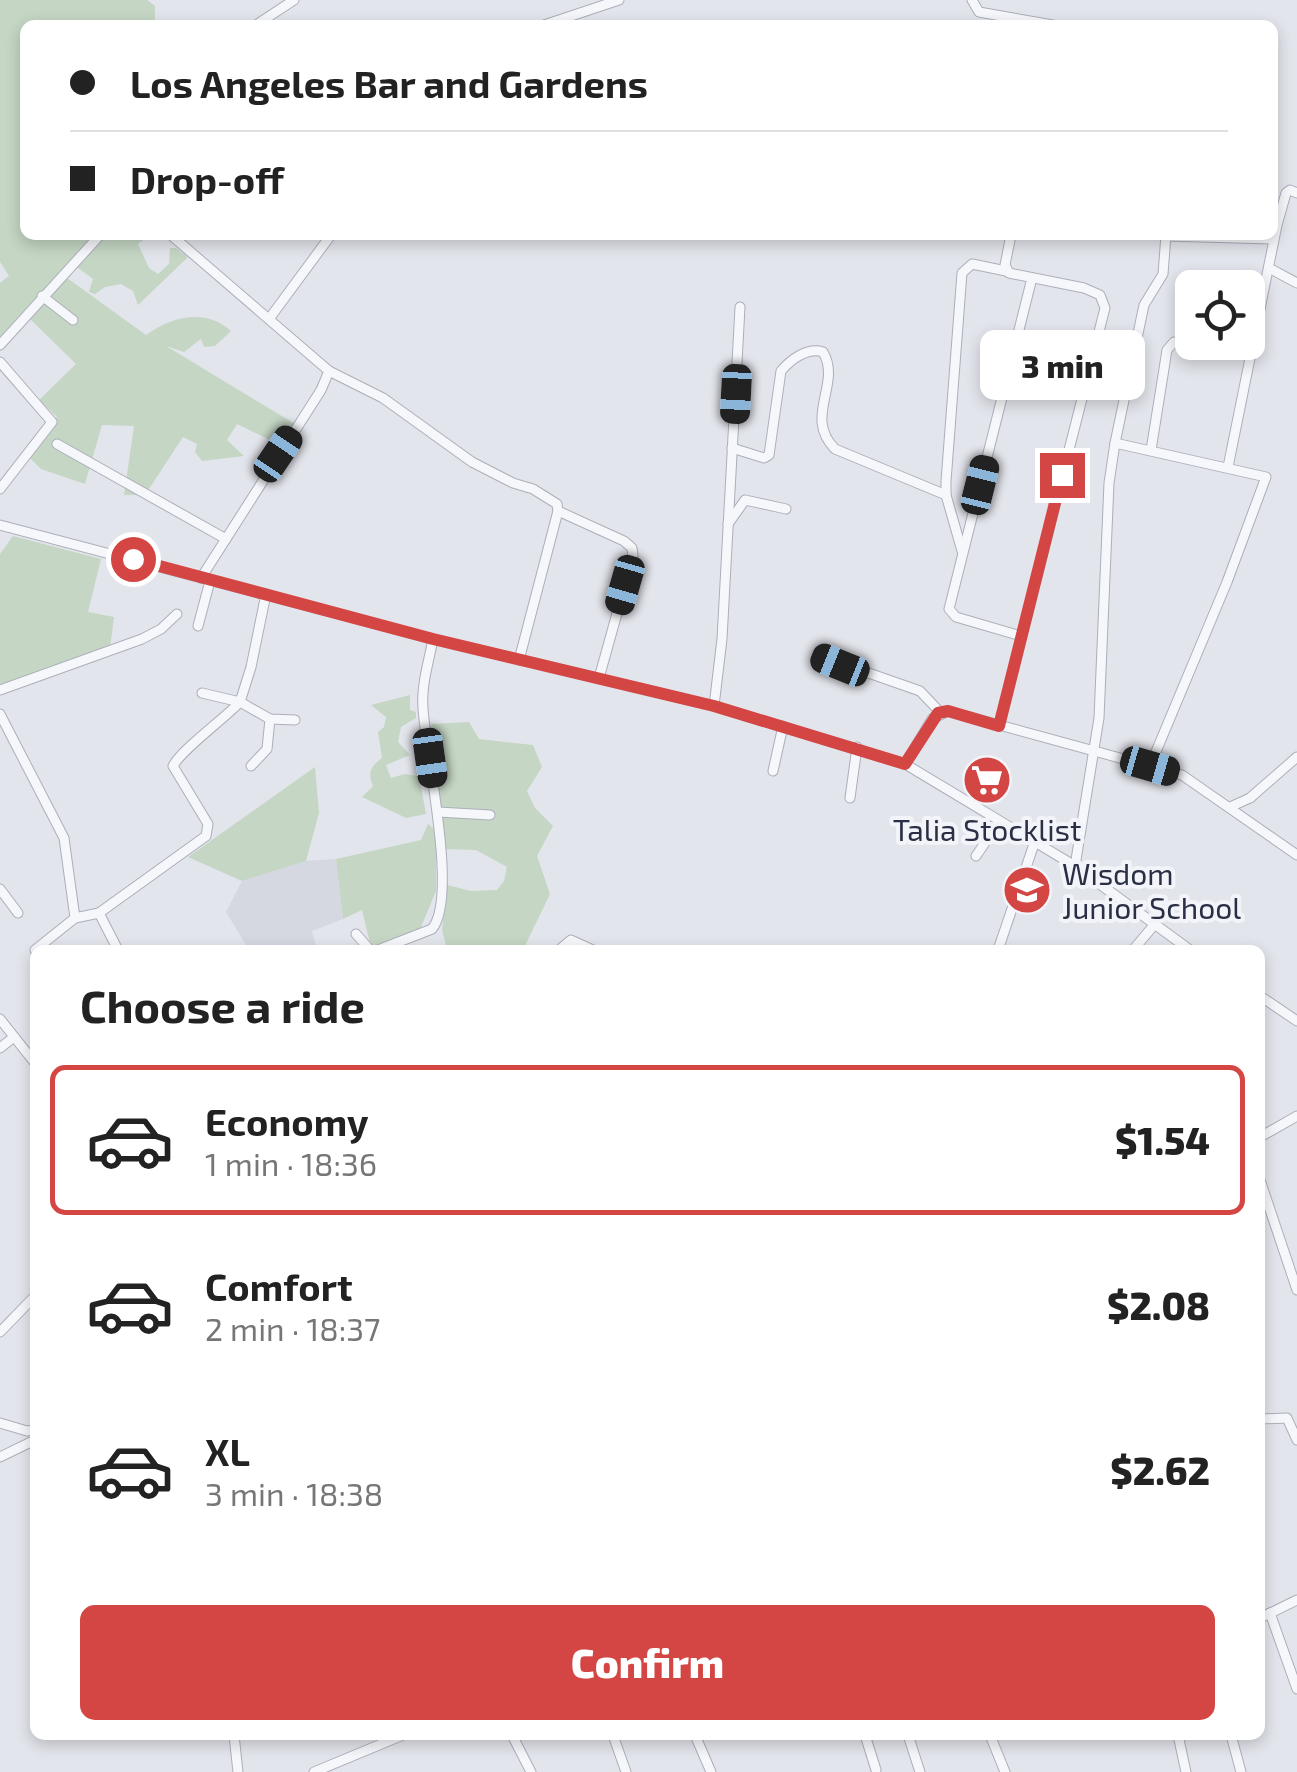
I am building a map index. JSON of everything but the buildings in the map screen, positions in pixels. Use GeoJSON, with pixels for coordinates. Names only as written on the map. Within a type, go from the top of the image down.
{"type":"FeatureCollection","features":[{"type":"Feature","properties":{"kind":"street"},"geometry":{"type":"LineString","coordinates":[[264,20],[294,0]]}},
{"type":"Feature","properties":{"kind":"street"},"geometry":{"type":"LineString","coordinates":[[559,20],[619,0]]}},
{"type":"Feature","properties":{"kind":"street"},"geometry":{"type":"LineString","coordinates":[[972,0],[979,12],[1024,20]]}},
{"type":"Feature","properties":{"kind":"street"},"geometry":{"type":"LineString","coordinates":[[1278,224],[1286,193],[1297,192]]}},
{"type":"Feature","properties":{"kind":"street"},"geometry":{"type":"LineString","coordinates":[[0,346],[95,240]]}},
{"type":"Feature","properties":{"kind":"street"},"geometry":{"type":"LineString","coordinates":[[178,240],[329,371],[383,398],[472,462],[558,504],[519,660]]}},
{"type":"Feature","properties":{"kind":"street"},"geometry":{"type":"LineString","coordinates":[[269,319],[327,240]]}},
{"type":"Feature","properties":{"kind":"street"},"geometry":{"type":"LineString","coordinates":[[1006,271],[1009,240]]}},
{"type":"Feature","properties":{"kind":"street"},"geometry":{"type":"LineString","coordinates":[[1074,866],[1099,718],[1115,443],[1144,305],[1162,274],[1165,240]]}},
{"type":"Feature","properties":{"kind":"street"},"geometry":{"type":"LineString","coordinates":[[1228,467],[1274,240]]}},
{"type":"Feature","properties":{"kind":"street"},"geometry":{"type":"LineString","coordinates":[[962,554],[946,496],[962,272],[972,264],[1084,288],[1100,295],[1105,308],[999,726]]}},
{"type":"Feature","properties":{"kind":"street"},"geometry":{"type":"LineString","coordinates":[[1269,268],[1297,283]]}},
{"type":"Feature","properties":{"kind":"street"},"geometry":{"type":"LineString","coordinates":[[1020,636],[950,613],[1032,278]]}},
{"type":"Feature","properties":{"kind":"street"},"geometry":{"type":"LineString","coordinates":[[42,296],[73,320]]}},
{"type":"Feature","properties":{"kind":"street"},"geometry":{"type":"LineString","coordinates":[[714,706],[722,639],[740,307]]}},
{"type":"Feature","properties":{"kind":"street"},"geometry":{"type":"LineString","coordinates":[[1150,450],[1168,350],[1175,342]]}},
{"type":"Feature","properties":{"kind":"street"},"geometry":{"type":"LineString","coordinates":[[732,448],[764,458],[769,456],[781,371],[798,356],[816,350],[824,352],[828,362],[820,423],[827,442],[835,450],[946,496]]}},
{"type":"Feature","properties":{"kind":"street"},"geometry":{"type":"LineString","coordinates":[[0,362],[52,422],[0,489]]}},
{"type":"Feature","properties":{"kind":"street"},"geometry":{"type":"LineString","coordinates":[[198,626],[205,580],[226,539],[321,390],[329,371]]}},
{"type":"Feature","properties":{"kind":"street"},"geometry":{"type":"LineString","coordinates":[[1115,443],[1266,477],[1150,766]]}},
{"type":"Feature","properties":{"kind":"street"},"geometry":{"type":"LineString","coordinates":[[57,444],[226,539]]}},
{"type":"Feature","properties":{"kind":"street"},"geometry":{"type":"LineString","coordinates":[[726,526],[745,500],[786,509]]}},
{"type":"Feature","properties":{"kind":"street"},"geometry":{"type":"LineString","coordinates":[[558,511],[624,541],[633,552],[599,678]]}},
{"type":"Feature","properties":{"kind":"street"},"geometry":{"type":"LineString","coordinates":[[0,525],[433,639],[714,706],[905,764],[1074,866],[1183,945]]}},
{"type":"Feature","properties":{"kind":"street"},"geometry":{"type":"LineString","coordinates":[[42,945],[75,918],[99,913],[206,836],[208,824],[173,766],[179,756],[213,730],[240,702],[266,594]]}},
{"type":"Feature","properties":{"kind":"street"},"geometry":{"type":"LineString","coordinates":[[0,690],[142,639],[162,629],[176,614]]}},
{"type":"Feature","properties":{"kind":"street"},"geometry":{"type":"LineString","coordinates":[[388,945],[437,924],[441,856],[438,812],[422,706],[433,639]]}},
{"type":"Feature","properties":{"kind":"street"},"geometry":{"type":"LineString","coordinates":[[820,656],[920,691],[940,712]]}},
{"type":"Feature","properties":{"kind":"street"},"geometry":{"type":"LineString","coordinates":[[202,693],[240,702],[270,719],[295,720]]}},
{"type":"Feature","properties":{"kind":"street"},"geometry":{"type":"LineString","coordinates":[[905,764],[928,724],[940,712],[948,711],[1182,775],[1297,856]]}},
{"type":"Feature","properties":{"kind":"street"},"geometry":{"type":"LineString","coordinates":[[0,714],[64,838],[75,918]]}},
{"type":"Feature","properties":{"kind":"street"},"geometry":{"type":"LineString","coordinates":[[251,766],[267,750],[270,719]]}},
{"type":"Feature","properties":{"kind":"street"},"geometry":{"type":"LineString","coordinates":[[773,771],[783,726]]}},
{"type":"Feature","properties":{"kind":"street"},"geometry":{"type":"LineString","coordinates":[[0,738],[7,728]]}},
{"type":"Feature","properties":{"kind":"street"},"geometry":{"type":"LineString","coordinates":[[850,798],[857,747]]}},
{"type":"Feature","properties":{"kind":"street"},"geometry":{"type":"LineString","coordinates":[[1230,807],[1250,798],[1297,757]]}},
{"type":"Feature","properties":{"kind":"street"},"geometry":{"type":"LineString","coordinates":[[1250,798],[1250,824]]}},
{"type":"Feature","properties":{"kind":"street"},"geometry":{"type":"LineString","coordinates":[[438,812],[490,815]]}},
{"type":"Feature","properties":{"kind":"street"},"geometry":{"type":"LineString","coordinates":[[976,856],[999,822]]}},
{"type":"Feature","properties":{"kind":"street"},"geometry":{"type":"LineString","coordinates":[[1000,945],[1035,841]]}},
{"type":"Feature","properties":{"kind":"street"},"geometry":{"type":"LineString","coordinates":[[0,890],[18,913]]}},
{"type":"Feature","properties":{"kind":"street"},"geometry":{"type":"LineString","coordinates":[[99,913],[115,945]]}},
{"type":"Feature","properties":{"kind":"street"},"geometry":{"type":"LineString","coordinates":[[1137,945],[1154,924]]}},
{"type":"Feature","properties":{"kind":"street"},"geometry":{"type":"LineString","coordinates":[[356,934],[368,945]]}},
{"type":"Feature","properties":{"kind":"street"},"geometry":{"type":"LineString","coordinates":[[1265,999],[1297,1020]]}},
{"type":"Feature","properties":{"kind":"street"},"geometry":{"type":"LineString","coordinates":[[0,1019],[30,1057]]}},
{"type":"Feature","properties":{"kind":"street"},"geometry":{"type":"LineString","coordinates":[[0,1048],[14,1037]]}},
{"type":"Feature","properties":{"kind":"street"},"geometry":{"type":"LineString","coordinates":[[1265,1134],[1297,1116]]}},
{"type":"Feature","properties":{"kind":"street"},"geometry":{"type":"LineString","coordinates":[[1265,1195],[1297,1290]]}},
{"type":"Feature","properties":{"kind":"street"},"geometry":{"type":"LineString","coordinates":[[0,1332],[30,1301]]}},
{"type":"Feature","properties":{"kind":"street"},"geometry":{"type":"LineString","coordinates":[[1265,1419],[1287,1418],[1297,1440]]}},
{"type":"Feature","properties":{"kind":"street"},"geometry":{"type":"LineString","coordinates":[[0,1423],[30,1431]]}},
{"type":"Feature","properties":{"kind":"street"},"geometry":{"type":"LineString","coordinates":[[0,1457],[30,1442]]}},
{"type":"Feature","properties":{"kind":"street"},"geometry":{"type":"LineString","coordinates":[[1297,1600],[1265,1616],[1297,1688]]}},
{"type":"Feature","properties":{"kind":"street"},"geometry":{"type":"LineString","coordinates":[[235,1740],[238,1772]]}},
{"type":"Feature","properties":{"kind":"street"},"geometry":{"type":"LineString","coordinates":[[314,1772],[390,1740]]}},
{"type":"Feature","properties":{"kind":"street"},"geometry":{"type":"LineString","coordinates":[[515,1740],[531,1772]]}},
{"type":"Feature","properties":{"kind":"street"},"geometry":{"type":"LineString","coordinates":[[615,1740],[626,1772]]}},
{"type":"Feature","properties":{"kind":"street"},"geometry":{"type":"LineString","coordinates":[[697,1740],[712,1772]]}},
{"type":"Feature","properties":{"kind":"street"},"geometry":{"type":"LineString","coordinates":[[866,1740],[876,1770]]}},
{"type":"Feature","properties":{"kind":"street"},"geometry":{"type":"LineString","coordinates":[[910,1740],[920,1772]]}},
{"type":"Feature","properties":{"kind":"street"},"geometry":{"type":"LineString","coordinates":[[992,1740],[1005,1772]]}},
{"type":"Feature","properties":{"kind":"street"},"geometry":{"type":"LineString","coordinates":[[1179,1740],[1186,1772]]}},
{"type":"Feature","properties":{"kind":"street"},"geometry":{"type":"LineString","coordinates":[[1231,1740],[1240,1772]]}},
{"type":"Feature","properties":{"kind":"shaded area"},"geometry":{"type":"Polygon","coordinates":[[[336,859],[343,919],[312,931],[316,945],[246,945],[226,912],[242,881],[306,861],[336,859]]]}},
{"type":"Feature","properties":{"kind":"green space"},"geometry":{"type":"Polygon","coordinates":[[[0,0],[147,0],[155,6],[155,20],[20,20],[20,240],[88,240],[0,337],[0,283],[9,276],[0,262],[0,0]]]}},
{"type":"Feature","properties":{"kind":"green space"},"geometry":{"type":"Polygon","coordinates":[[[97,240],[143,240],[138,244],[149,268],[158,274],[169,264],[170,248],[188,257],[138,305],[133,291],[121,284],[95,294],[89,292],[93,279],[73,264],[97,240]]]}},
{"type":"Feature","properties":{"kind":"green space"},"geometry":{"type":"Polygon","coordinates":[[[63,275],[146,335],[189,317],[221,324],[231,331],[215,346],[204,347],[201,339],[184,352],[166,346],[295,424],[280,445],[237,424],[227,440],[244,456],[202,461],[195,452],[197,444],[183,437],[145,495],[124,495],[134,426],[102,425],[85,484],[41,469],[29,457],[57,417],[39,400],[76,364],[27,316],[63,275]]]}},
{"type":"Feature","properties":{"kind":"green space"},"geometry":{"type":"Polygon","coordinates":[[[13,536],[101,559],[88,612],[114,617],[110,648],[0,688],[0,554],[13,536]]]}},
{"type":"Feature","properties":{"kind":"green space"},"geometry":{"type":"Polygon","coordinates":[[[410,695],[410,710],[416,712],[416,718],[401,727],[398,742],[410,755],[386,765],[391,778],[419,776],[426,814],[406,818],[362,797],[373,786],[371,770],[382,758],[378,732],[386,717],[371,705],[410,695]]]}},
{"type":"Feature","properties":{"kind":"green space"},"geometry":{"type":"Polygon","coordinates":[[[469,722],[479,739],[533,745],[542,767],[527,791],[535,808],[553,826],[537,856],[550,894],[525,945],[446,945],[442,930],[447,885],[471,891],[497,890],[507,867],[476,850],[442,849],[428,733],[432,724],[469,722]]]}},
{"type":"Feature","properties":{"kind":"green space"},"geometry":{"type":"Polygon","coordinates":[[[315,767],[319,813],[306,861],[242,881],[188,857],[315,767]]]}},
{"type":"Feature","properties":{"kind":"green space"},"geometry":{"type":"Polygon","coordinates":[[[428,824],[436,831],[436,891],[419,932],[371,945],[362,910],[343,919],[336,859],[421,840],[428,824]]]}},
{"type":"Feature","properties":{"kind":"place","name":"Talia Stocklist"},"geometry":{"type":"Point","coordinates":[987,780]}},
{"type":"Feature","properties":{"kind":"place","name":"Wisdom Junior School"},"geometry":{"type":"Point","coordinates":[1027,890]}},
{"type":"Feature","properties":{"kind":"route"},"geometry":{"type":"LineString","coordinates":[[133,559],[433,639],[714,706],[905,764],[938,713],[948,711],[999,726],[1062,475]]}}]}
